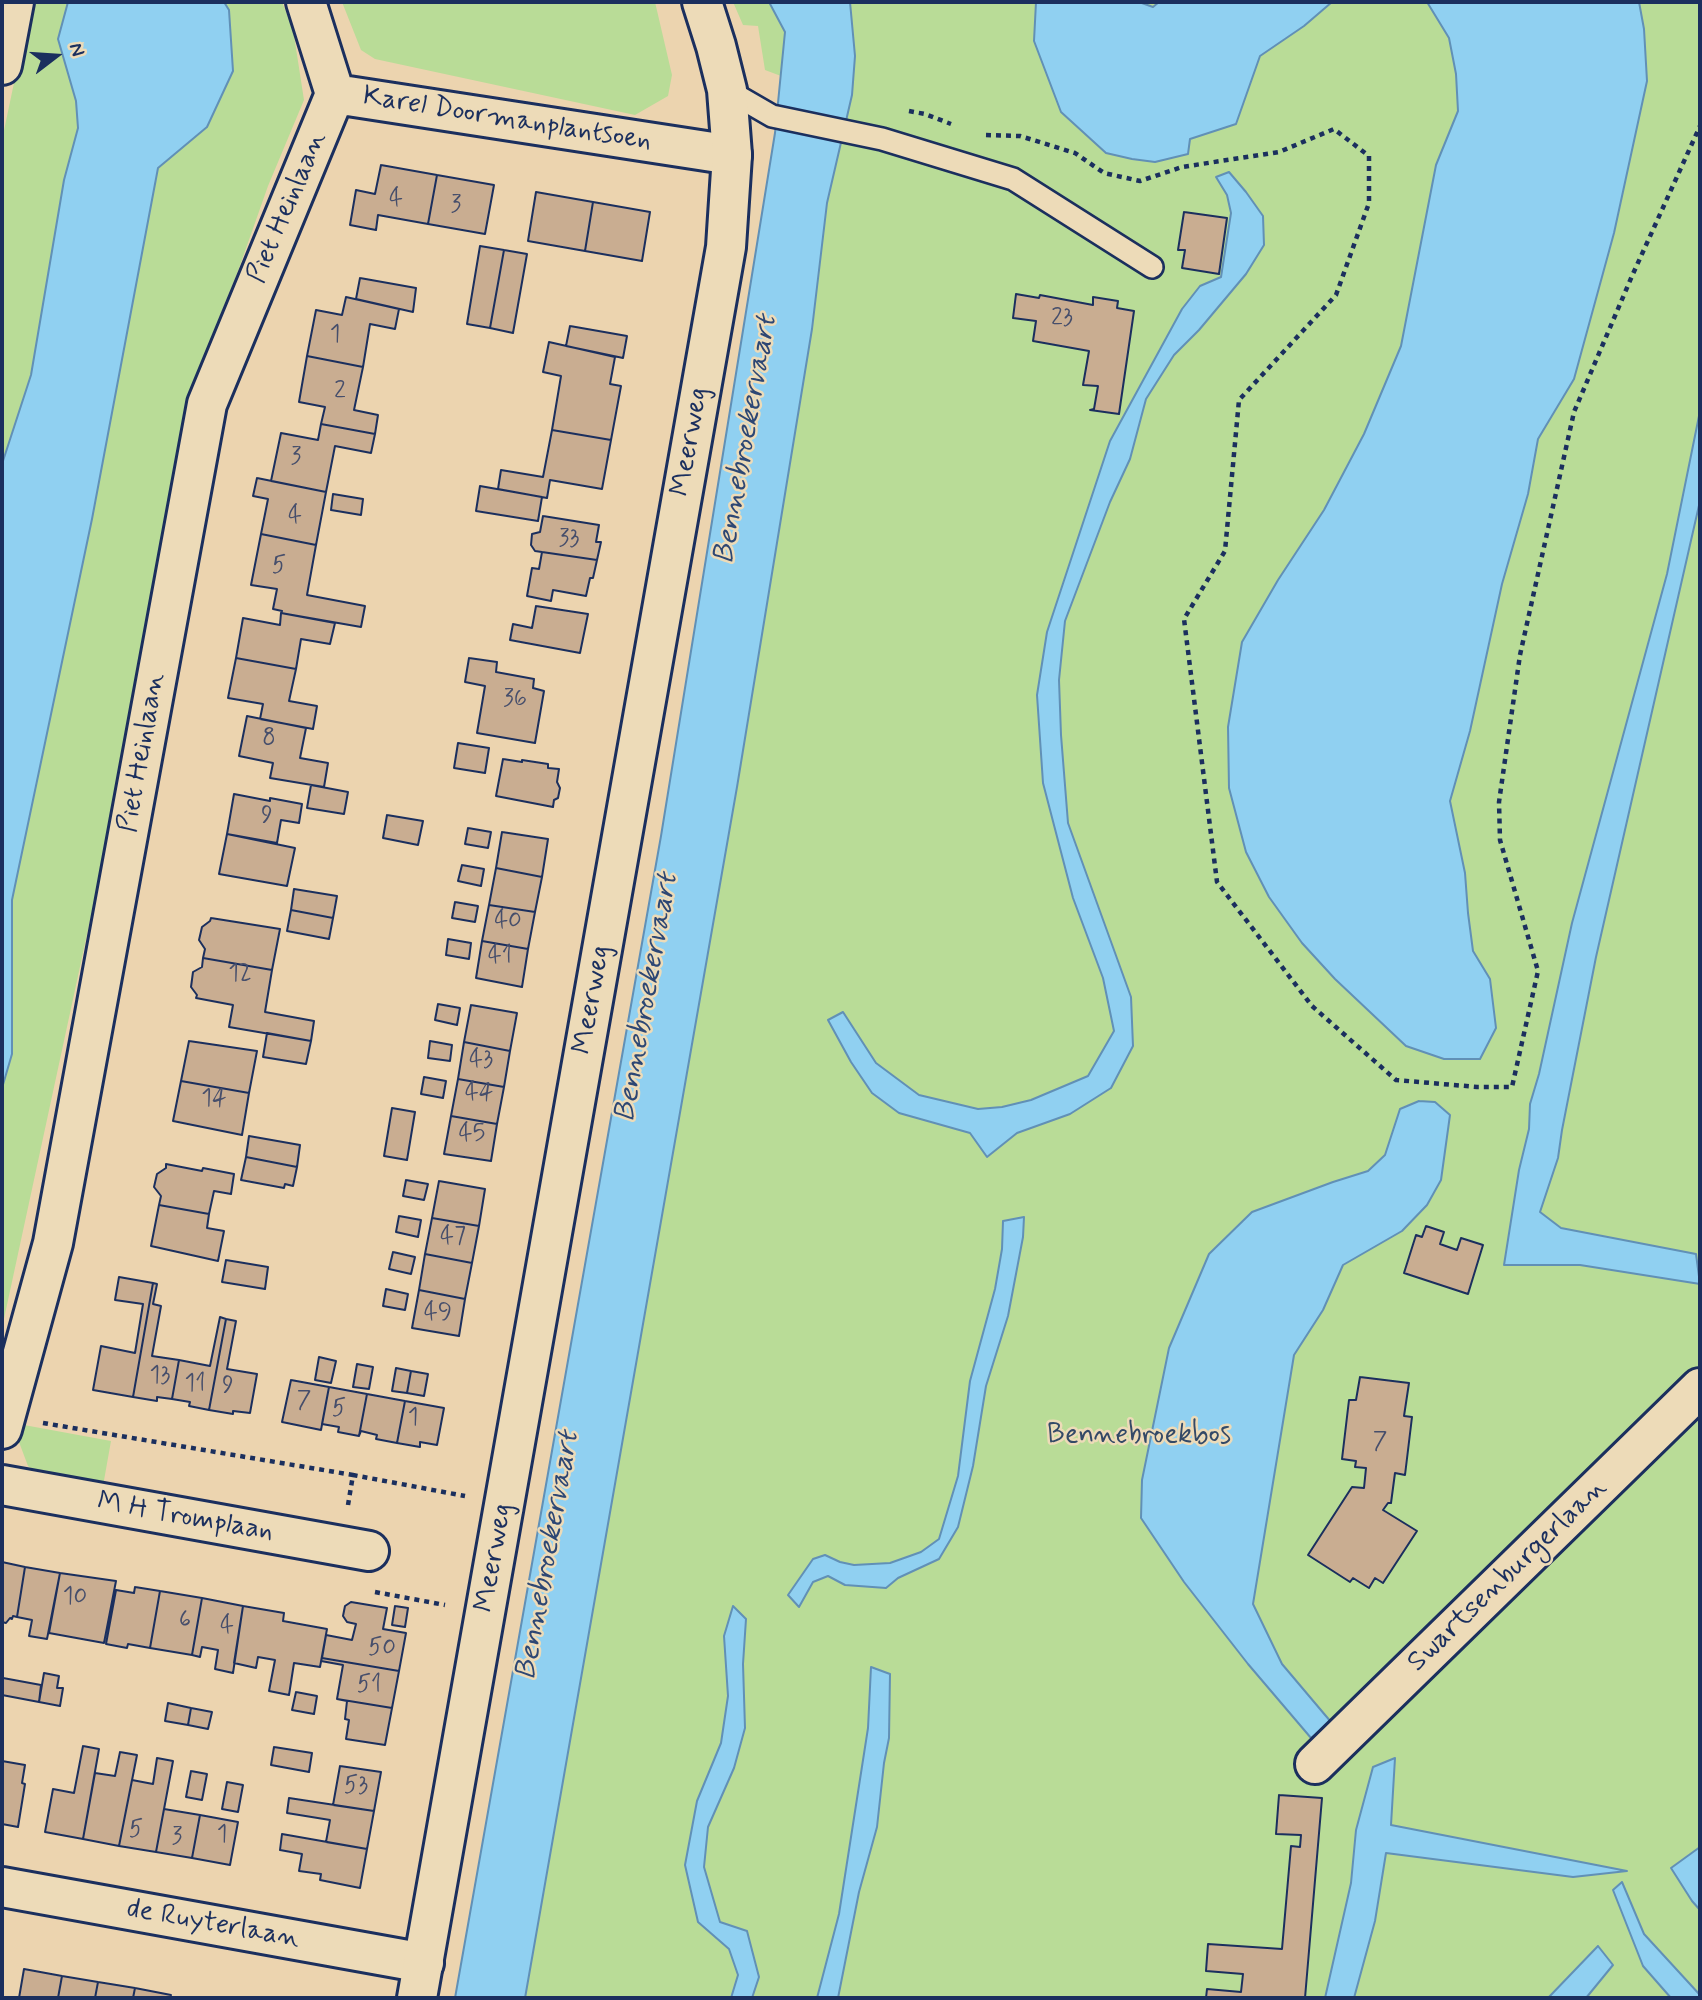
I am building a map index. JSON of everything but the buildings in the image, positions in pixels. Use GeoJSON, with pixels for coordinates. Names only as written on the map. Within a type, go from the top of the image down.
{"type":"FeatureCollection","features":[{"type":"Feature","properties":{"kind":"street"},"geometry":{"type":"LineString","coordinates":[[2,65],[15,2]]}},
{"type":"Feature","properties":{"kind":"street","name":"Karel Doormanplantsoen"},"geometry":{"type":"LineString","coordinates":[[306,2],[335,94],[732,155]]}},
{"type":"Feature","properties":{"kind":"street","name":"Meerweg"},"geometry":{"type":"LineString","coordinates":[[421,1981],[726,247],[732,155],[727,90],[702,2]]}},
{"type":"Feature","properties":{"kind":"street","name":"Piet Heinlaan"},"geometry":{"type":"LineString","coordinates":[[4,1423],[53,1243],[207,404],[335,94]]}},
{"type":"Feature","properties":{"kind":"street","name":"Swartsenburgerlaan"},"geometry":{"type":"LineString","coordinates":[[1315,1765],[1700,1388]]}},
{"type":"Feature","properties":{"kind":"street","name":"M H Tromplaan"},"geometry":{"type":"LineString","coordinates":[[2,1485],[355,1548]]}},
{"type":"Feature","properties":{"kind":"street","name":"de Ruyterlaan"},"geometry":{"type":"LineString","coordinates":[[2,1887],[421,1981]]}},
{"type":"Feature","properties":{"kind":"lane"},"geometry":{"type":"LineString","coordinates":[[727,90],[772,116],[882,139],[1013,179],[1152,267]]}},
{"type":"Feature","properties":{"kind":"path"},"geometry":{"type":"LineString","coordinates":[[900,110],[925,114],[959,127]]}},
{"type":"Feature","properties":{"kind":"path"},"geometry":{"type":"LineString","coordinates":[[981,135],[1020,136],[1075,153],[1104,173],[1140,181],[1181,167],[1279,152],[1334,129],[1369,156],[1368,203],[1336,295],[1239,400],[1225,551],[1184,619],[1217,882],[1312,1006],[1396,1080],[1511,1087],[1538,971],[1500,840],[1499,802],[1520,655],[1574,412],[1700,126]]}},
{"type":"Feature","properties":{"kind":"path"},"geometry":{"type":"LineString","coordinates":[[4,1423],[101,1434],[353,1475],[504,1504]]}},
{"type":"Feature","properties":{"kind":"path"},"geometry":{"type":"LineString","coordinates":[[353,1475],[355,1548],[365,1591],[485,1612]]}},
{"type":"Feature","properties":{"kind":"green space"},"geometry":{"type":"Polygon","coordinates":[[[31,2],[68,2],[58,39],[76,101],[78,128],[64,180],[31,375],[2,464],[2,140],[31,2]]]}},
{"type":"Feature","properties":{"kind":"green space"},"geometry":{"type":"Polygon","coordinates":[[[224,2],[282,2],[293,29],[304,100],[197,372],[171,495],[127,749],[2,1328],[2,1088],[12,1054],[12,900],[92,519],[158,168],[207,127],[233,71],[229,11],[224,2]]]}},
{"type":"Feature","properties":{"kind":"green space"},"geometry":{"type":"Polygon","coordinates":[[[342,2],[655,2],[672,75],[668,96],[635,115],[375,59],[361,50],[342,2]]]}},
{"type":"Feature","properties":{"kind":"green space","name":"Bennebroekbos"},"geometry":{"type":"Polygon","coordinates":[[[733,2],[1700,2],[1700,1998],[474,1998],[785,285],[784,49],[781,76],[765,70],[758,26],[743,25],[733,2]]]}},
{"type":"Feature","properties":{"kind":"green space"},"geometry":{"type":"Polygon","coordinates":[[[24,1425],[111,1441],[103,1486],[43,1477],[28,1466],[19,1442],[24,1425]]]}},
{"type":"Feature","properties":{"kind":"water"},"geometry":{"type":"Polygon","coordinates":[[[68,2],[224,2],[229,10],[233,71],[207,127],[158,168],[92,519],[12,900],[12,1054],[2,1088],[2,464],[31,375],[64,180],[78,128],[76,101],[58,39],[68,2]]]}},
{"type":"Feature","properties":{"kind":"water","name":"Bennebroekervaart"},"geometry":{"type":"Polygon","coordinates":[[[769,2],[850,2],[855,56],[852,95],[827,203],[812,329],[737,787],[525,1998],[455,1998],[661,836],[775,133],[785,32],[769,2]]]}},
{"type":"Feature","properties":{"kind":"water"},"geometry":{"type":"Polygon","coordinates":[[[1036,2],[1139,2],[1153,7],[1159,2],[1332,2],[1304,26],[1260,56],[1236,124],[1190,139],[1188,154],[1155,162],[1106,153],[1061,112],[1034,41],[1036,2]]]}},
{"type":"Feature","properties":{"kind":"water"},"geometry":{"type":"Polygon","coordinates":[[[1427,2],[1639,2],[1644,29],[1647,81],[1614,233],[1574,379],[1538,439],[1528,494],[1502,584],[1470,731],[1450,801],[1465,873],[1473,951],[1490,979],[1496,1028],[1480,1059],[1444,1059],[1406,1046],[1335,979],[1302,943],[1269,897],[1246,852],[1229,788],[1228,727],[1242,642],[1278,580],[1324,510],[1364,434],[1401,346],[1436,165],[1458,111],[1456,74],[1449,38],[1427,2]]]}},
{"type":"Feature","properties":{"kind":"water"},"geometry":{"type":"Polygon","coordinates":[[[1229,172],[1263,216],[1264,245],[1246,274],[1174,355],[1146,399],[1130,459],[1110,502],[1065,621],[1059,680],[1068,823],[1131,997],[1133,1046],[1111,1088],[1070,1114],[1017,1133],[987,1157],[970,1133],[899,1113],[872,1093],[828,1020],[843,1012],[876,1063],[919,1095],[978,1109],[1031,1100],[1088,1076],[1114,1031],[1103,978],[1073,898],[1043,783],[1037,695],[1047,632],[1110,441],[1182,309],[1200,286],[1221,277],[1231,213],[1227,195],[1216,177],[1229,172]]]}},
{"type":"Feature","properties":{"kind":"water"},"geometry":{"type":"Polygon","coordinates":[[[1700,411],[1700,501],[1596,957],[1558,1158],[1540,1212],[1561,1228],[1696,1254],[1700,1284],[1580,1265],[1504,1265],[1519,1170],[1529,1129],[1530,1104],[1572,923],[1667,574],[1700,411]]]}},
{"type":"Feature","properties":{"kind":"water"},"geometry":{"type":"Polygon","coordinates":[[[1419,1101],[1435,1102],[1450,1115],[1441,1180],[1427,1205],[1402,1231],[1343,1265],[1323,1310],[1294,1355],[1253,1604],[1282,1664],[1331,1722],[1311,1738],[1248,1664],[1184,1582],[1141,1518],[1142,1480],[1169,1348],[1209,1254],[1252,1212],[1368,1171],[1385,1155],[1400,1109],[1419,1101]]]}},
{"type":"Feature","properties":{"kind":"water"},"geometry":{"type":"Polygon","coordinates":[[[1024,1217],[1023,1237],[1008,1316],[986,1386],[973,1466],[958,1527],[939,1559],[898,1578],[886,1588],[845,1585],[828,1576],[813,1582],[799,1607],[788,1595],[813,1559],[825,1555],[854,1565],[890,1563],[921,1552],[939,1539],[958,1476],[970,1381],[995,1289],[1002,1249],[1003,1221],[1024,1217]]]}},
{"type":"Feature","properties":{"kind":"water"},"geometry":{"type":"Polygon","coordinates":[[[733,1606],[746,1619],[743,1664],[745,1728],[734,1768],[708,1827],[704,1867],[720,1922],[747,1931],[759,1977],[752,1998],[731,1998],[738,1975],[729,1949],[698,1922],[685,1865],[697,1801],[721,1743],[728,1696],[724,1636],[733,1606]]]}},
{"type":"Feature","properties":{"kind":"water"},"geometry":{"type":"Polygon","coordinates":[[[871,1667],[890,1674],[889,1738],[877,1827],[859,1892],[838,1998],[817,1998],[839,1914],[868,1728],[871,1667]]]}},
{"type":"Feature","properties":{"kind":"water"},"geometry":{"type":"Polygon","coordinates":[[[1395,1758],[1391,1825],[1627,1871],[1573,1877],[1386,1853],[1375,1921],[1354,1998],[1325,1998],[1351,1883],[1356,1830],[1373,1767],[1395,1758]]]}},
{"type":"Feature","properties":{"kind":"water"},"geometry":{"type":"Polygon","coordinates":[[[1700,1847],[1700,1910],[1671,1868],[1700,1847]]]}},
{"type":"Feature","properties":{"kind":"water"},"geometry":{"type":"Polygon","coordinates":[[[1622,1882],[1644,1934],[1700,1998],[1671,1998],[1643,1966],[1613,1890],[1622,1882]]]}},
{"type":"Feature","properties":{"kind":"water"},"geometry":{"type":"Polygon","coordinates":[[[1598,1946],[1613,1965],[1586,1998],[1548,1998],[1598,1946]]]}}]}
